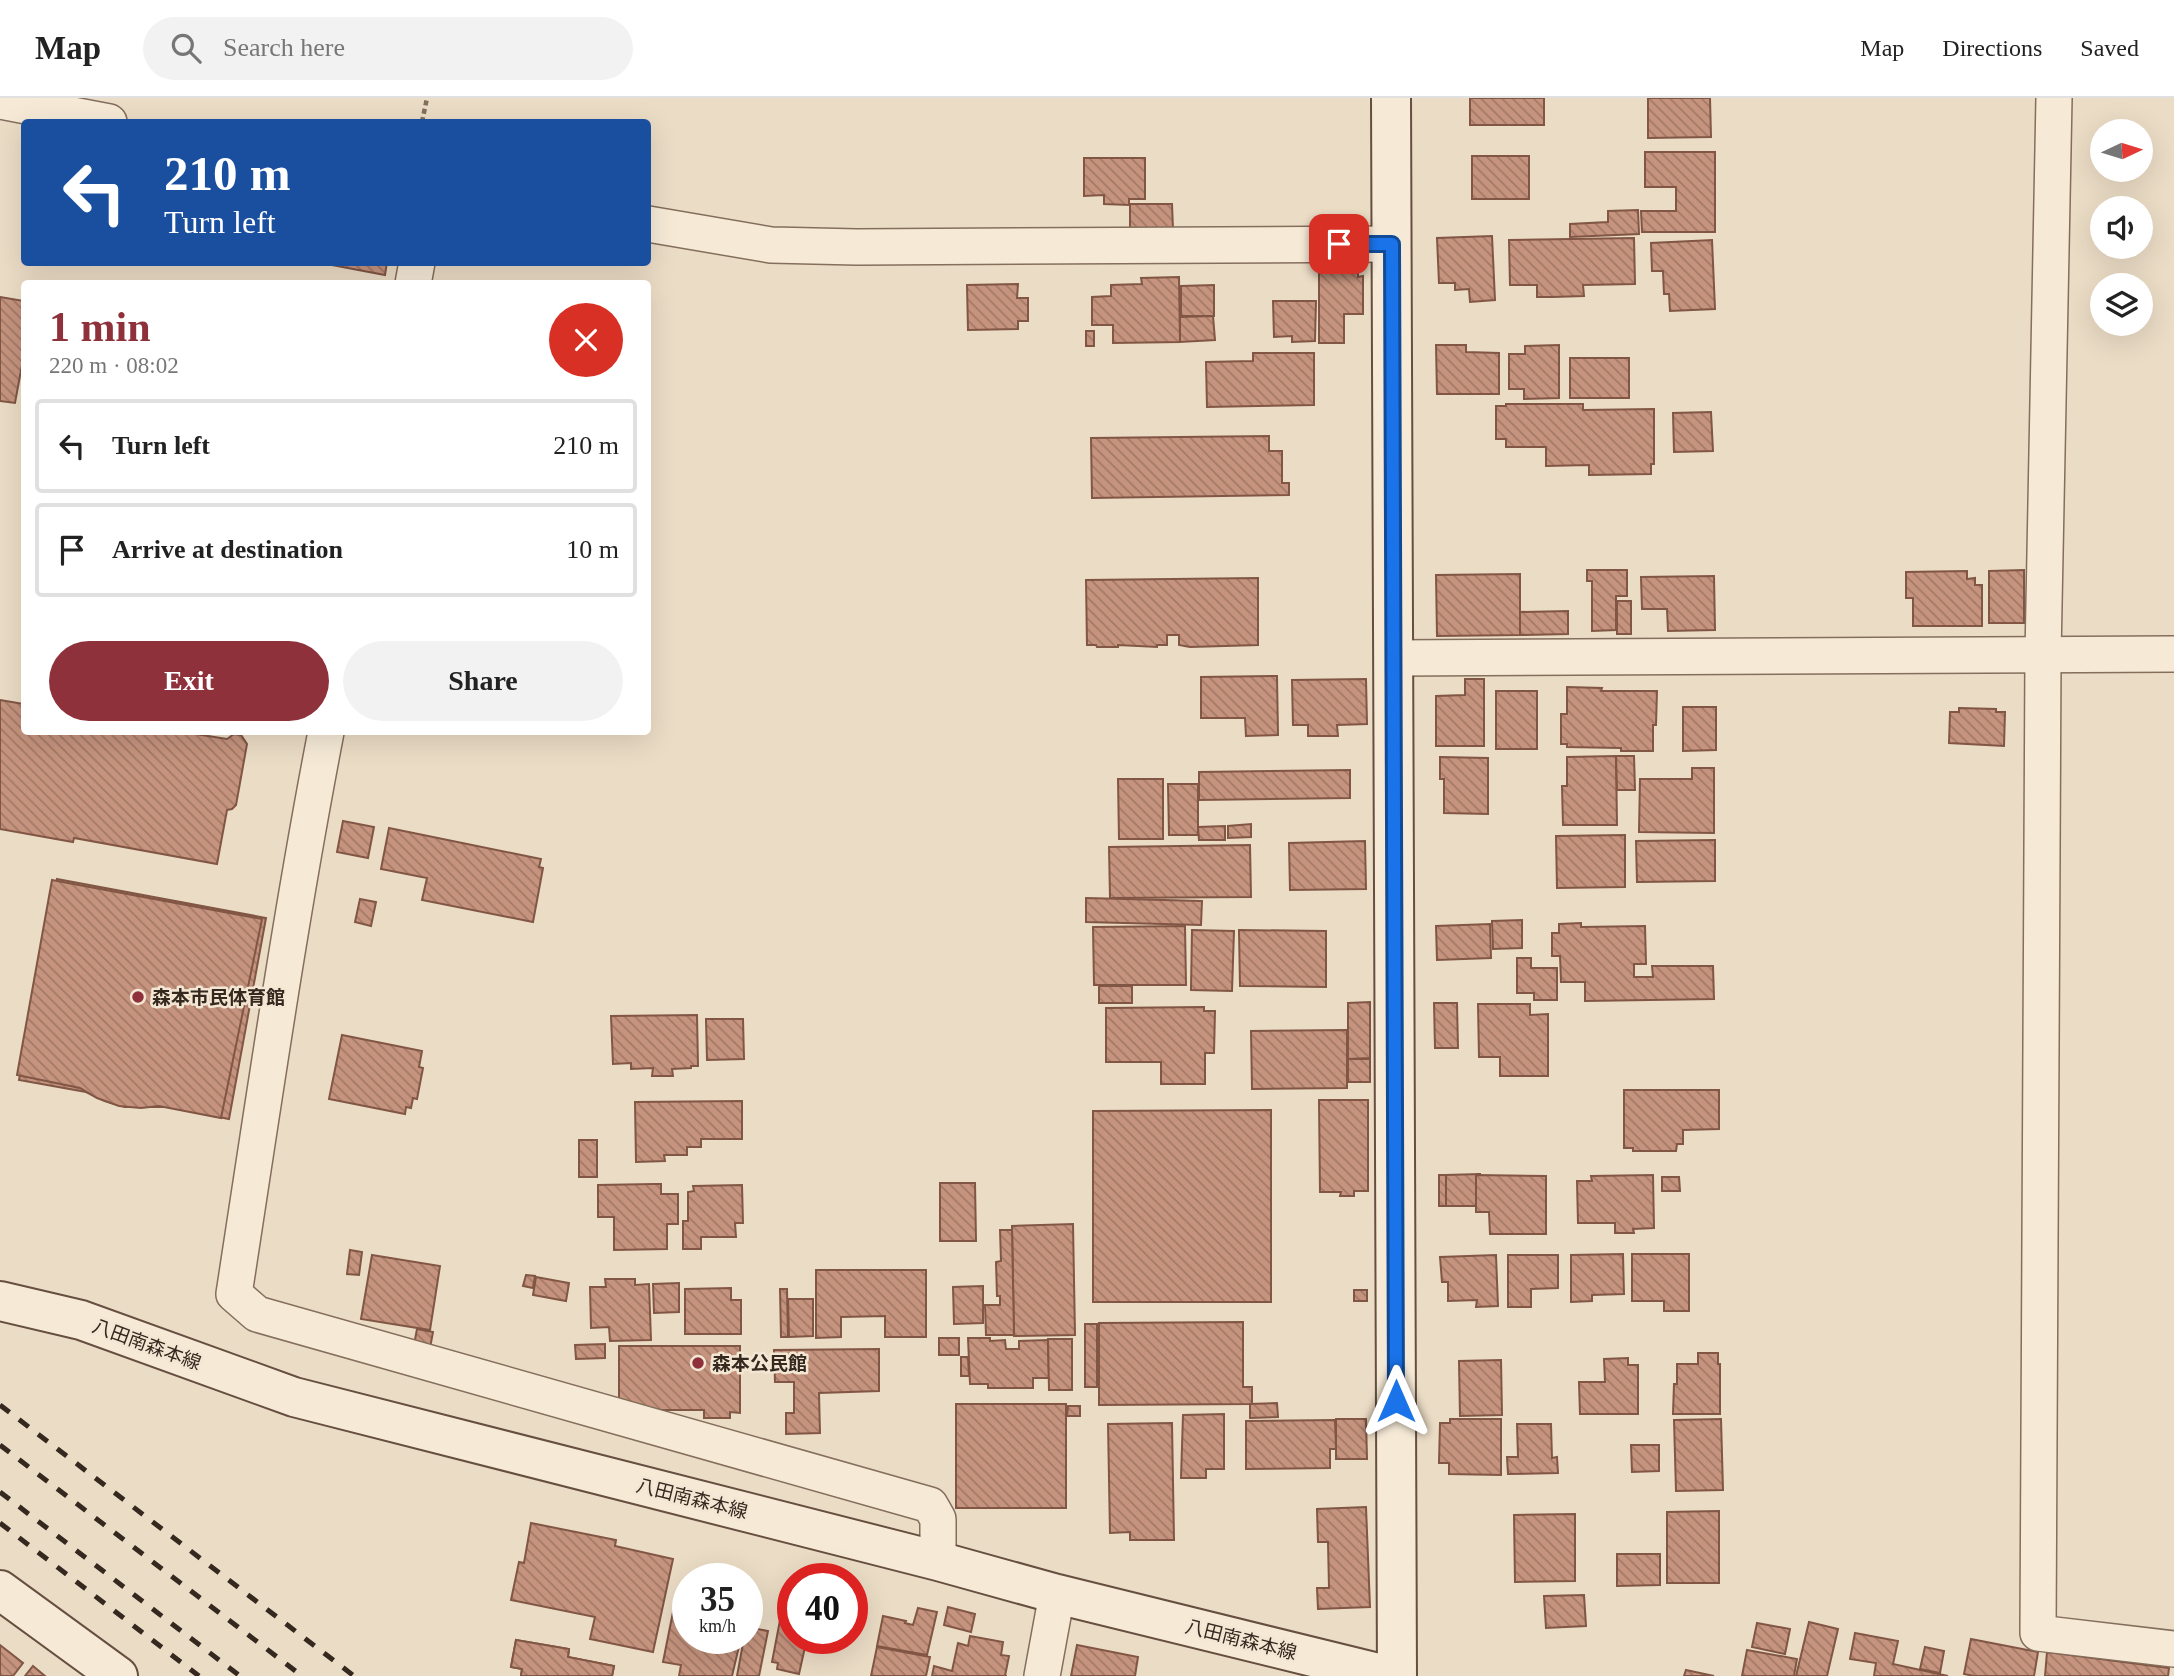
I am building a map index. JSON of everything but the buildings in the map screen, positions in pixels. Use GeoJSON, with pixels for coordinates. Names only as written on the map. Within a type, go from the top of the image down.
{"type":"FeatureCollection","features":[{"type":"Feature","properties":{"kind":"main road"},"geometry":{"type":"LineString","coordinates":[[1391,98],[1397,1676]]}},
{"type":"Feature","properties":{"kind":"main road","name":"八田南森本線"},"geometry":{"type":"LineString","coordinates":[[0,1301],[81,1320],[294,1397],[939,1561],[1057,1594],[1390,1676]]}},
{"type":"Feature","properties":{"kind":"main road"},"geometry":{"type":"LineString","coordinates":[[0,1591],[118,1676]]}},
{"type":"Feature","properties":{"kind":"street"},"geometry":{"type":"LineString","coordinates":[[2054,98],[2043,655],[2038,1633],[2174,1649]]}},
{"type":"Feature","properties":{"kind":"street"},"geometry":{"type":"LineString","coordinates":[[0,101],[93,119]]}},
{"type":"Feature","properties":{"kind":"street"},"geometry":{"type":"LineString","coordinates":[[651,224],[771,246],[1392,244]]}},
{"type":"Feature","properties":{"kind":"street"},"geometry":{"type":"LineString","coordinates":[[1394,658],[2174,654]]}},
{"type":"Feature","properties":{"kind":"street"},"geometry":{"type":"LineString","coordinates":[[325,735],[286,951],[234,1293],[257,1314],[930,1505],[938,1519],[939,1561]]}},
{"type":"Feature","properties":{"kind":"street"},"geometry":{"type":"LineString","coordinates":[[1042,1676],[1057,1594]]}},
{"type":"Feature","properties":{"kind":"path"},"geometry":{"type":"LineString","coordinates":[[423,119],[427,98]]}},
{"type":"Feature","properties":{"kind":"railway"},"geometry":{"type":"LineString","coordinates":[[0,1405],[354,1676]]}},
{"type":"Feature","properties":{"kind":"railway"},"geometry":{"type":"LineString","coordinates":[[0,1445],[302,1676]]}},
{"type":"Feature","properties":{"kind":"railway"},"geometry":{"type":"LineString","coordinates":[[0,1492],[240,1676]]}},
{"type":"Feature","properties":{"kind":"railway"},"geometry":{"type":"LineString","coordinates":[[0,1523],[199,1676]]}},
{"type":"Feature","properties":{"kind":"place","name":"森本市民体育館"},"geometry":{"type":"Point","coordinates":[138,997]}},
{"type":"Feature","properties":{"kind":"place","name":"森本公民館"},"geometry":{"type":"Point","coordinates":[698,1363]}},
{"type":"Feature","properties":{"kind":"route"},"geometry":{"type":"LineString","coordinates":[[1339,244],[1392,244],[1396,1401]]}}]}
